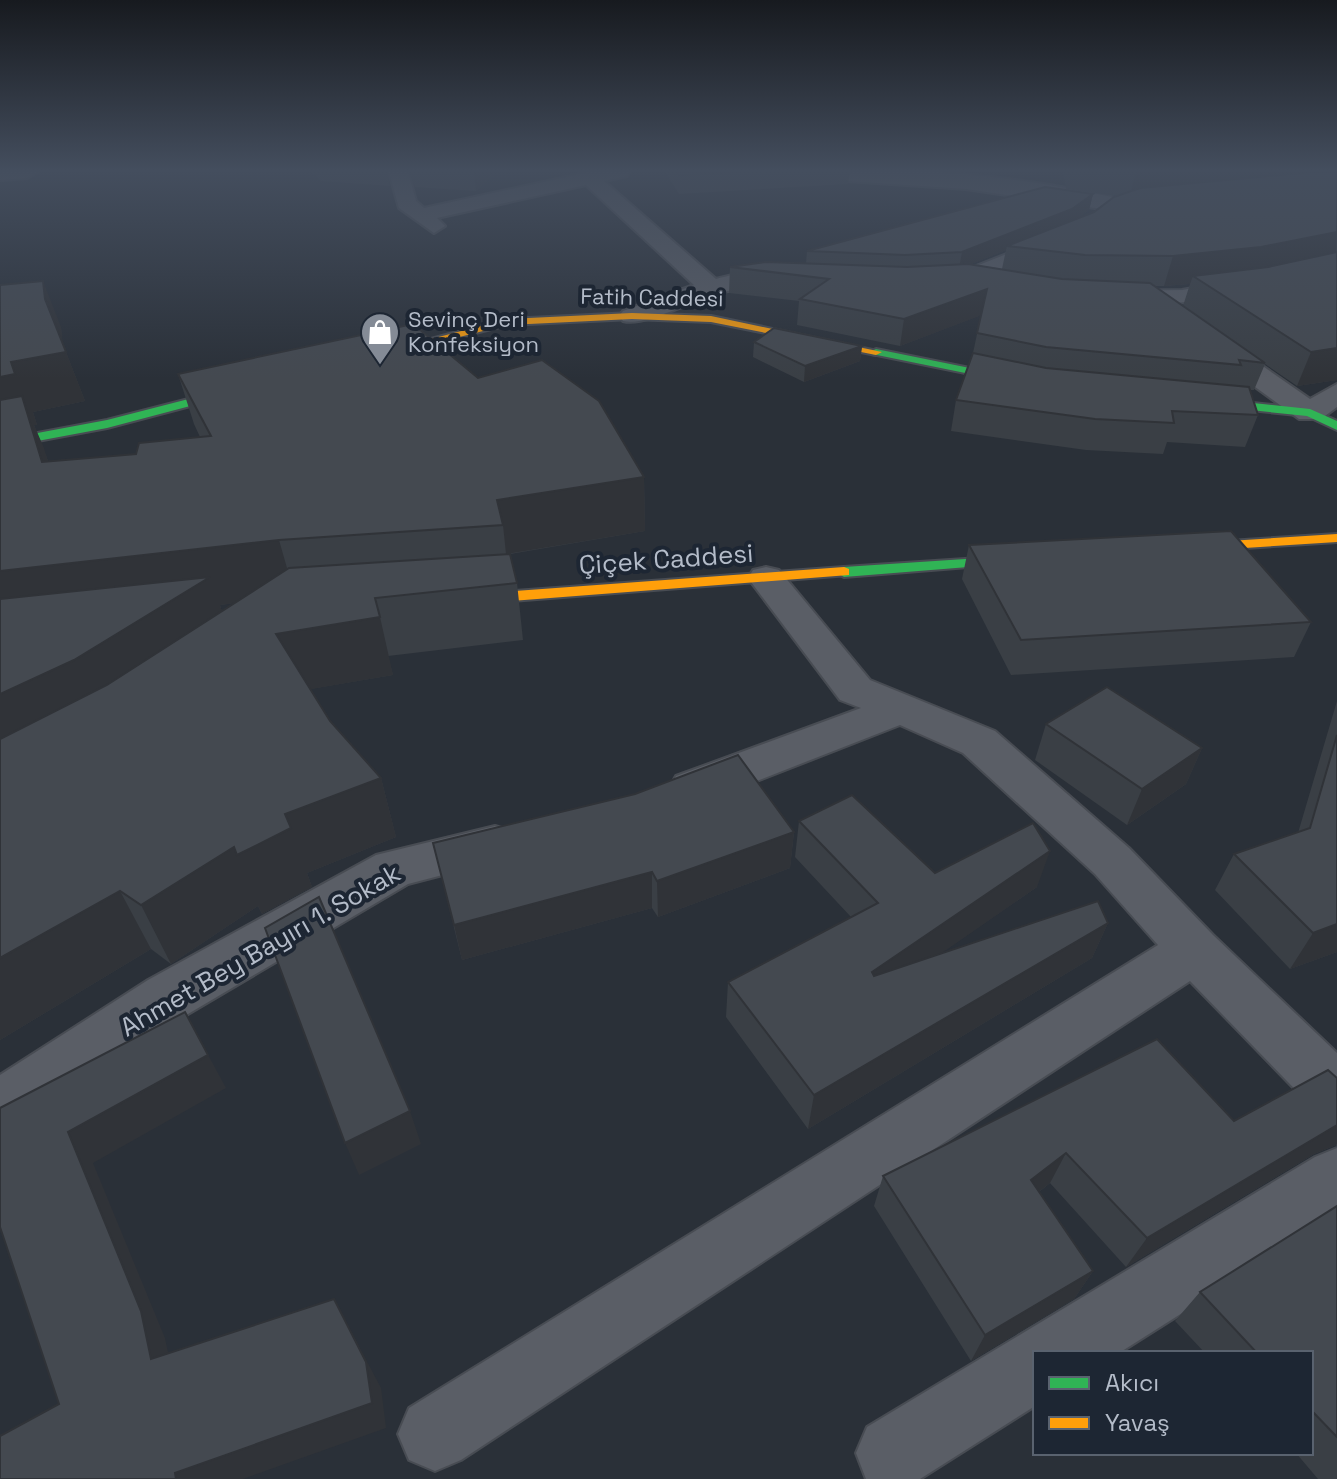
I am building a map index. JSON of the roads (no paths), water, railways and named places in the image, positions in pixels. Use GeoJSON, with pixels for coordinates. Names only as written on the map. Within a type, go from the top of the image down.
{"type":"FeatureCollection","features":[{"type":"Feature","properties":{"kind":"main road","name":"Fatih Caddesi"},"geometry":{"type":"LineString","coordinates":[[354,361],[507,322],[632,316],[711,319],[1039,386]]}},
{"type":"Feature","properties":{"kind":"main road"},"geometry":{"type":"LineString","coordinates":[[0,444],[107,424],[261,385]]}},
{"type":"Feature","properties":{"kind":"main road"},"geometry":{"type":"LineString","coordinates":[[1175,399],[1310,413],[1337,426]]}},
{"type":"Feature","properties":{"kind":"main road"},"geometry":{"type":"LineString","coordinates":[[1162,549],[1337,538]]}},
{"type":"Feature","properties":{"kind":"main road","name":"Çiçek Caddesi"},"geometry":{"type":"LineString","coordinates":[[436,601],[1051,557]]}},
{"type":"Feature","properties":{"kind":"street"},"geometry":{"type":"LineString","coordinates":[[660,241],[709,285]]}},
{"type":"Feature","properties":{"kind":"street"},"geometry":{"type":"LineString","coordinates":[[964,279],[1054,241]]}},
{"type":"Feature","properties":{"kind":"street"},"geometry":{"type":"LineString","coordinates":[[1086,298],[1182,297],[1260,286],[1337,269]]}},
{"type":"Feature","properties":{"kind":"street"},"geometry":{"type":"LineString","coordinates":[[632,316],[709,285],[764,277],[810,279]]}},
{"type":"Feature","properties":{"kind":"street"},"geometry":{"type":"LineString","coordinates":[[903,282],[964,279],[1009,290]]}},
{"type":"Feature","properties":{"kind":"street"},"geometry":{"type":"LineString","coordinates":[[1148,298],[1310,413],[1337,393]]}},
{"type":"Feature","properties":{"kind":"street"},"geometry":{"type":"LineString","coordinates":[[766,578],[855,690],[979,742],[1112,861],[1194,950],[1337,1092]]}},
{"type":"Feature","properties":{"kind":"street"},"geometry":{"type":"LineString","coordinates":[[648,804],[901,709]]}},
{"type":"Feature","properties":{"kind":"street","name":"Ahmet Bey Bayırı 1. Sokak"},"geometry":{"type":"LineString","coordinates":[[0,1108],[168,997],[394,868],[543,833]]}},
{"type":"Feature","properties":{"kind":"street"},"geometry":{"type":"LineString","coordinates":[[435,1434],[1194,950]]}},
{"type":"Feature","properties":{"kind":"street"},"geometry":{"type":"LineString","coordinates":[[1058,1351],[1337,1179]]}},
{"type":"Feature","properties":{"kind":"street"},"geometry":{"type":"LineString","coordinates":[[893,1453],[1033,1366]]}},
{"type":"Feature","properties":{"kind":"place","name":"Sevinç Deri Konfeksiyon"},"geometry":{"type":"Point","coordinates":[380,366]}}]}
